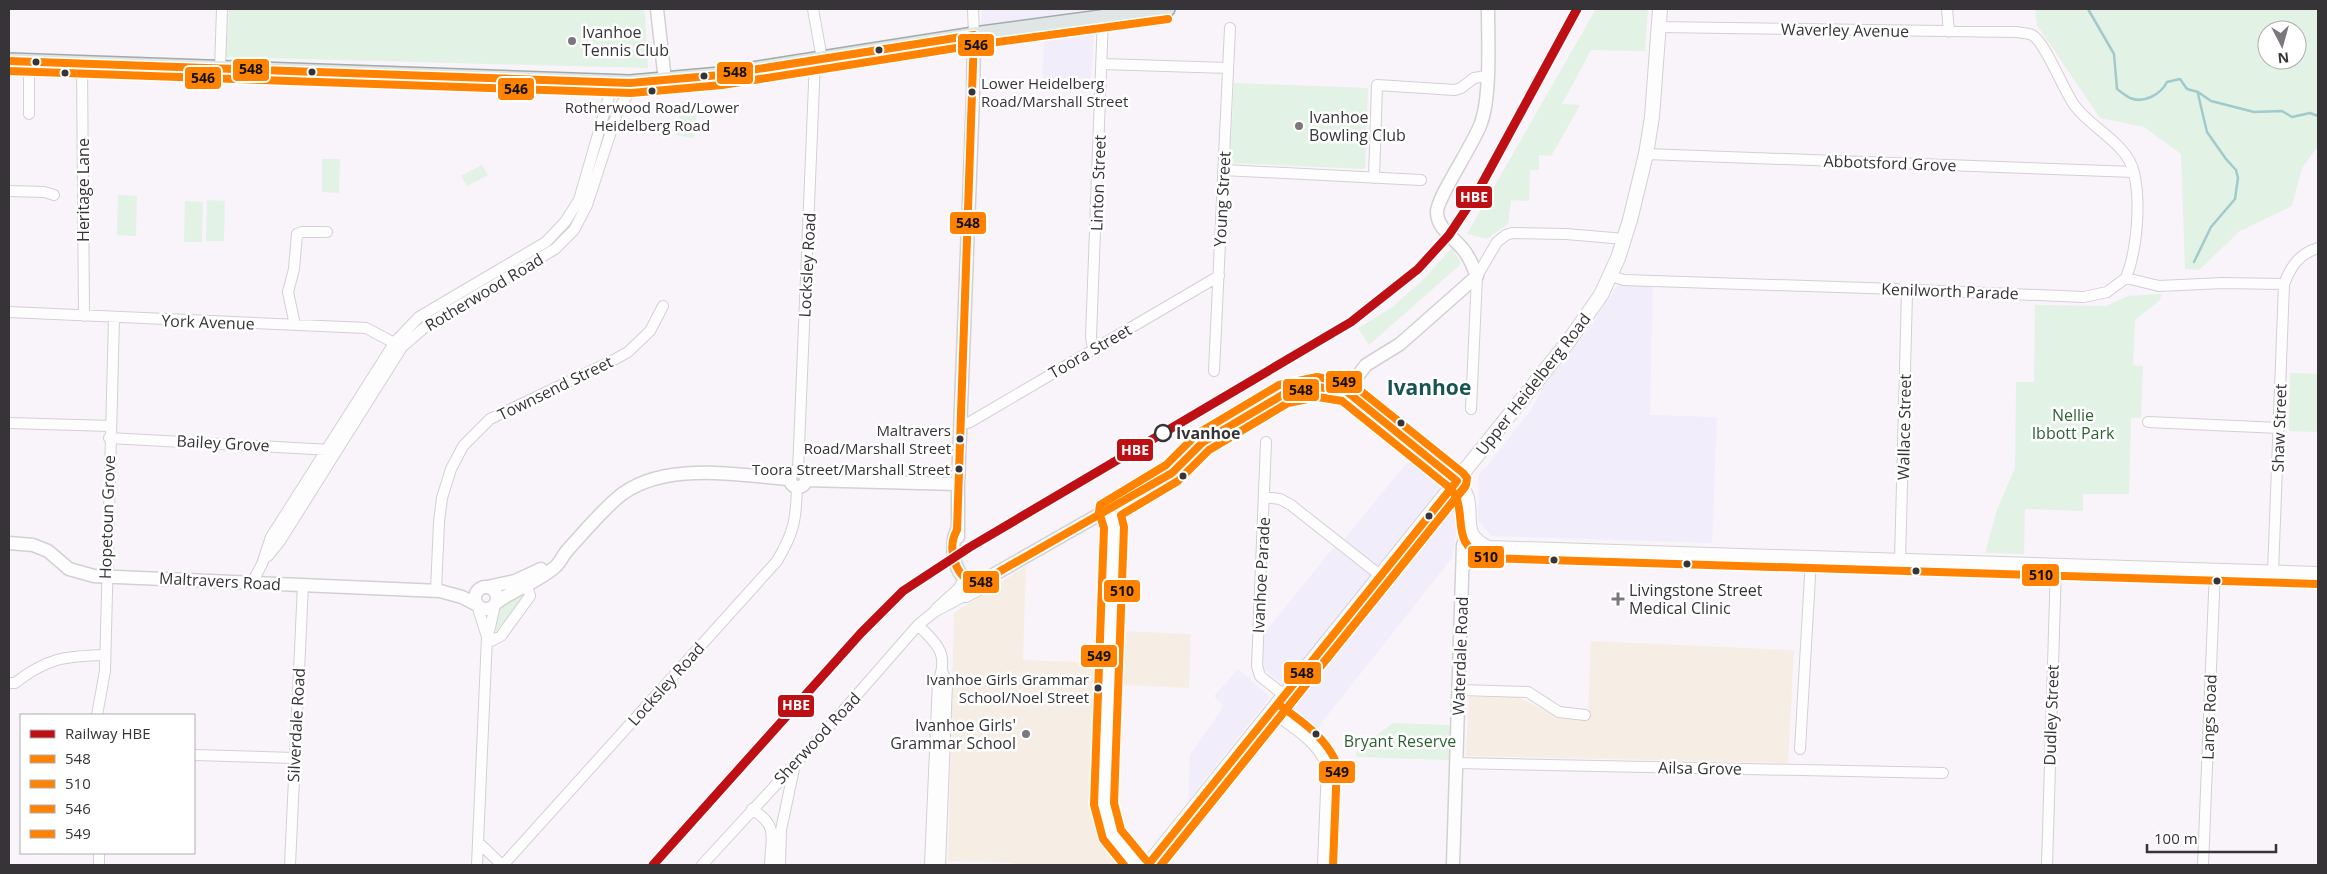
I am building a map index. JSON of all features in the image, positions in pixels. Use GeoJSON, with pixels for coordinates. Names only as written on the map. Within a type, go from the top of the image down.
{"type":"FeatureCollection","features":[{"type":"Feature","properties":{"kind":"main road"},"geometry":{"type":"LineString","coordinates":[[9,61],[611,83],[665,81],[706,77],[1111,14],[1167,9]]}},
{"type":"Feature","properties":{"kind":"main road","name":"Upper Heidelberg Road"},"geometry":{"type":"LineString","coordinates":[[1148,865],[1584,322],[1601,295],[1611,276],[1625,239],[1646,154],[1652,117],[1660,9]]}},
{"type":"Feature","properties":{"kind":"main road","name":"Waterdale Road"},"geometry":{"type":"LineString","coordinates":[[1457,481],[1467,498],[1470,530]]}},
{"type":"Feature","properties":{"kind":"main road"},"geometry":{"type":"LineString","coordinates":[[1470,530],[1476,542],[1488,548],[2318,574]]}},
{"type":"Feature","properties":{"kind":"street"},"geometry":{"type":"LineString","coordinates":[[220,70],[222,9]]}},
{"type":"Feature","properties":{"kind":"street"},"geometry":{"type":"LineString","coordinates":[[657,9],[665,81]]}},
{"type":"Feature","properties":{"kind":"street","name":"Locksley Road"},"geometry":{"type":"LineString","coordinates":[[502,865],[776,562],[792,536],[798,479],[818,59],[813,9]]}},
{"type":"Feature","properties":{"kind":"street"},"geometry":{"type":"LineString","coordinates":[[973,9],[974,35],[957,530],[962,557],[969,579],[979,583],[1109,510],[1172,473],[1203,442],[1284,394],[1318,387],[1331,387],[1346,391],[1457,481]]}},
{"type":"Feature","properties":{"kind":"street"},"geometry":{"type":"LineString","coordinates":[[1471,409],[1477,276],[1467,255],[1443,229],[1437,212],[1440,202],[1482,122],[1487,76],[1488,9]]}},
{"type":"Feature","properties":{"kind":"street"},"geometry":{"type":"LineString","coordinates":[[1947,9],[1949,32]]}},
{"type":"Feature","properties":{"kind":"street","name":"Linton Street"},"geometry":{"type":"LineString","coordinates":[[1093,349],[1091,337],[1102,64],[1111,14]]}},
{"type":"Feature","properties":{"kind":"street","name":"Waverley Avenue"},"geometry":{"type":"LineString","coordinates":[[1658,27],[2017,32],[2033,35],[2041,45],[2073,103],[2096,129],[2127,155],[2134,172]]}},
{"type":"Feature","properties":{"kind":"street","name":"Young Street"},"geometry":{"type":"LineString","coordinates":[[1214,371],[1230,28]]}},
{"type":"Feature","properties":{"kind":"street"},"geometry":{"type":"LineString","coordinates":[[29,62],[29,114]]}},
{"type":"Feature","properties":{"kind":"street"},"geometry":{"type":"LineString","coordinates":[[1102,64],[1228,68]]}},
{"type":"Feature","properties":{"kind":"street","name":"Heritage Lane"},"geometry":{"type":"LineString","coordinates":[[82,65],[84,316]]}},
{"type":"Feature","properties":{"kind":"street"},"geometry":{"type":"LineString","coordinates":[[1374,178],[1377,85],[1455,90],[1461,88],[1474,78],[1487,76]]}},
{"type":"Feature","properties":{"kind":"street","name":"Rotherwood Road"},"geometry":{"type":"LineString","coordinates":[[399,344],[431,322],[555,249],[574,230],[587,205],[618,110],[628,94],[630,82]]}},
{"type":"Feature","properties":{"kind":"street","name":"Rotherwood Road"},"geometry":{"type":"LineString","coordinates":[[252,583],[262,564],[280,541],[332,450],[399,344],[419,317],[546,242],[565,222],[579,200],[610,93],[611,83]]}},
{"type":"Feature","properties":{"kind":"street","name":"Abbotsford Grove"},"geometry":{"type":"LineString","coordinates":[[1646,154],[2134,172]]}},
{"type":"Feature","properties":{"kind":"street"},"geometry":{"type":"LineString","coordinates":[[1224,170],[1421,180]]}},
{"type":"Feature","properties":{"kind":"street"},"geometry":{"type":"LineString","coordinates":[[2134,172],[2136,188],[2135,242],[2133,258],[2126,278],[2158,286],[2223,283],[2284,284],[2295,261],[2306,252],[2318,248]]}},
{"type":"Feature","properties":{"kind":"street"},"geometry":{"type":"LineString","coordinates":[[9,191],[44,192],[54,195]]}},
{"type":"Feature","properties":{"kind":"street"},"geometry":{"type":"LineString","coordinates":[[295,326],[288,292],[294,269],[297,234],[302,232],[327,232]]}},
{"type":"Feature","properties":{"kind":"street"},"geometry":{"type":"LineString","coordinates":[[1346,391],[1366,365],[1400,344],[1477,276],[1497,242],[1512,233],[1558,233],[1625,239]]}},
{"type":"Feature","properties":{"kind":"street","name":"Toora Street"},"geometry":{"type":"LineString","coordinates":[[961,425],[970,422],[1218,276]]}},
{"type":"Feature","properties":{"kind":"street","name":"Kenilworth Parade"},"geometry":{"type":"LineString","coordinates":[[1611,276],[1624,280],[1896,289],[1907,293],[1918,290],[2084,297],[2107,292],[2126,278]]}},
{"type":"Feature","properties":{"kind":"street","name":"Shaw Street"},"geometry":{"type":"LineString","coordinates":[[2273,572],[2284,284]]}},
{"type":"Feature","properties":{"kind":"street","name":"Wallace Street"},"geometry":{"type":"LineString","coordinates":[[1900,561],[1907,293]]}},
{"type":"Feature","properties":{"kind":"street","name":"Townsend Street"},"geometry":{"type":"LineString","coordinates":[[438,591],[439,522],[442,498],[451,469],[463,446],[490,419],[628,352],[650,331],[663,306]]}},
{"type":"Feature","properties":{"kind":"street","name":"York Avenue"},"geometry":{"type":"LineString","coordinates":[[9,312],[366,328],[399,344]]}},
{"type":"Feature","properties":{"kind":"street","name":"Hopetoun Grove"},"geometry":{"type":"LineString","coordinates":[[98,714],[105,655],[114,318]]}},
{"type":"Feature","properties":{"kind":"street"},"geometry":{"type":"LineString","coordinates":[[2148,422],[2279,428]]}},
{"type":"Feature","properties":{"kind":"street"},"geometry":{"type":"LineString","coordinates":[[9,423],[110,426]]}},
{"type":"Feature","properties":{"kind":"street","name":"Bailey Grove"},"geometry":{"type":"LineString","coordinates":[[110,438],[332,450]]}},
{"type":"Feature","properties":{"kind":"street","name":"Ivanhoe Parade"},"geometry":{"type":"LineString","coordinates":[[1266,442],[1258,672],[1260,676],[1285,696]]}},
{"type":"Feature","properties":{"kind":"street","name":"Maltravers Road"},"geometry":{"type":"LineString","coordinates":[[496,604],[554,568],[564,554],[615,500],[632,487],[648,480],[674,474],[700,474],[958,484]]}},
{"type":"Feature","properties":{"kind":"street"},"geometry":{"type":"LineString","coordinates":[[1264,497],[1280,499],[1291,505],[1381,576]]}},
{"type":"Feature","properties":{"kind":"street"},"geometry":{"type":"LineString","coordinates":[[1109,510],[1114,527],[1105,814],[1112,836],[1137,865]]}},
{"type":"Feature","properties":{"kind":"street","name":"Waterdale Road"},"geometry":{"type":"LineString","coordinates":[[1453,865],[1464,545],[1470,530]]}},
{"type":"Feature","properties":{"kind":"street","name":"Maltravers Road"},"geometry":{"type":"LineString","coordinates":[[9,543],[33,544],[48,551],[69,569],[83,574],[106,577],[438,591],[453,589],[468,592],[516,581],[564,554]]}},
{"type":"Feature","properties":{"kind":"street"},"geometry":{"type":"LineString","coordinates":[[1463,567],[1477,552],[1488,548]]}},
{"type":"Feature","properties":{"kind":"street"},"geometry":{"type":"LineString","coordinates":[[1800,749],[1812,559]]}},
{"type":"Feature","properties":{"kind":"street","name":"Dudley Street"},"geometry":{"type":"LineString","coordinates":[[2047,865],[2056,565]]}},
{"type":"Feature","properties":{"kind":"street"},"geometry":{"type":"LineString","coordinates":[[956,601],[988,585],[1001,570]]}},
{"type":"Feature","properties":{"kind":"street","name":"Langs Road"},"geometry":{"type":"LineString","coordinates":[[2203,865],[2215,570]]}},
{"type":"Feature","properties":{"kind":"street","name":"Sherwood Road"},"geometry":{"type":"LineString","coordinates":[[934,612],[966,595],[969,579]]}},
{"type":"Feature","properties":{"kind":"street","name":"Sherwood Road"},"geometry":{"type":"LineString","coordinates":[[702,865],[828,728],[918,625],[969,579]]}},
{"type":"Feature","properties":{"kind":"street","name":"Silverdale Road"},"geometry":{"type":"LineString","coordinates":[[290,865],[303,585]]}},
{"type":"Feature","properties":{"kind":"street"},"geometry":{"type":"LineString","coordinates":[[487,640],[501,636],[530,596],[527,586]]}},
{"type":"Feature","properties":{"kind":"street"},"geometry":{"type":"LineString","coordinates":[[477,865],[487,640],[498,598],[495,592],[484,588],[475,596],[487,640]]}},
{"type":"Feature","properties":{"kind":"street","name":"Maltravers Road"},"geometry":{"type":"LineString","coordinates":[[438,591],[462,597],[477,605]]}},
{"type":"Feature","properties":{"kind":"street"},"geometry":{"type":"LineString","coordinates":[[477,605],[487,610],[496,604]]}},
{"type":"Feature","properties":{"kind":"street"},"geometry":{"type":"LineString","coordinates":[[918,625],[940,650],[943,659],[942,671],[938,682],[930,865]]}},
{"type":"Feature","properties":{"kind":"street"},"geometry":{"type":"LineString","coordinates":[[9,683],[15,683],[54,659],[71,656],[105,655]]}},
{"type":"Feature","properties":{"kind":"street"},"geometry":{"type":"LineString","coordinates":[[940,865],[947,683],[942,671]]}},
{"type":"Feature","properties":{"kind":"street"},"geometry":{"type":"LineString","coordinates":[[1460,690],[1528,692],[1559,712],[1585,715]]}},
{"type":"Feature","properties":{"kind":"street"},"geometry":{"type":"LineString","coordinates":[[1272,712],[1314,745],[1324,758],[1327,767],[1323,865]]}},
{"type":"Feature","properties":{"kind":"street"},"geometry":{"type":"LineString","coordinates":[[195,755],[294,758]]}},
{"type":"Feature","properties":{"kind":"street"},"geometry":{"type":"LineString","coordinates":[[780,865],[781,830],[795,763]]}},
{"type":"Feature","properties":{"kind":"street","name":"Ailsa Grove"},"geometry":{"type":"LineString","coordinates":[[1457,763],[1943,773]]}},
{"type":"Feature","properties":{"kind":"street"},"geometry":{"type":"LineString","coordinates":[[752,809],[767,818],[772,828],[770,865]]}},
{"type":"Feature","properties":{"kind":"street"},"geometry":{"type":"LineString","coordinates":[[478,842],[502,865]]}},
{"type":"Feature","properties":{"kind":"shaded area"},"geometry":{"type":"Polygon","coordinates":[[[982,9],[1097,9],[981,25],[982,9]]]}},
{"type":"Feature","properties":{"kind":"shaded area"},"geometry":{"type":"Polygon","coordinates":[[[1094,33],[1090,92],[1042,89],[1044,39],[1094,33]]]}},
{"type":"Feature","properties":{"kind":"shaded area"},"geometry":{"type":"Polygon","coordinates":[[[1618,284],[1653,284],[1650,415],[1717,417],[1712,543],[1492,536],[1478,521],[1479,474],[1485,469],[1532,408],[1545,384],[1589,329],[1618,284]]]}},
{"type":"Feature","properties":{"kind":"shaded area"},"geometry":{"type":"Polygon","coordinates":[[[1414,454],[1447,481],[1375,569],[1342,542],[1414,454]]]}},
{"type":"Feature","properties":{"kind":"shaded area"},"geometry":{"type":"Polygon","coordinates":[[[1456,495],[1461,502],[1452,558],[1311,736],[1281,711],[1456,495]]]}},
{"type":"Feature","properties":{"kind":"shaded area"},"geometry":{"type":"Polygon","coordinates":[[[1334,547],[1372,576],[1283,685],[1263,668],[1264,633],[1334,547]]]}},
{"type":"Feature","properties":{"kind":"shaded area","name":"Ivanhoe Girls' Grammar School"},"geometry":{"type":"Polygon","coordinates":[[[1026,566],[1023,660],[1104,663],[1099,806],[1108,843],[1125,865],[1014,865],[1014,863],[948,861],[954,613],[1026,566]]]}},
{"type":"Feature","properties":{"kind":"shaded area"},"geometry":{"type":"Polygon","coordinates":[[[1119,631],[1191,634],[1189,688],[1117,685],[1119,631]]]}},
{"type":"Feature","properties":{"kind":"shaded area"},"geometry":{"type":"Polygon","coordinates":[[[1591,641],[1794,650],[1788,763],[1466,756],[1469,697],[1518,697],[1563,719],[1588,719],[1591,641]]]}},
{"type":"Feature","properties":{"kind":"shaded area"},"geometry":{"type":"Polygon","coordinates":[[[1238,669],[1270,697],[1188,801],[1190,755],[1224,706],[1214,696],[1238,669]]]}},
{"type":"Feature","properties":{"kind":"green space"},"geometry":{"type":"Polygon","coordinates":[[[229,9],[643,9],[648,68],[226,57],[229,9]]]}},
{"type":"Feature","properties":{"kind":"green space"},"geometry":{"type":"Polygon","coordinates":[[[1596,9],[1648,9],[1645,51],[1591,50],[1562,104],[1580,105],[1579,107],[1551,156],[1539,155],[1539,170],[1530,170],[1529,201],[1511,200],[1508,224],[1487,239],[1467,234],[1596,9]]]}},
{"type":"Feature","properties":{"kind":"green space"},"geometry":{"type":"Polygon","coordinates":[[[2035,9],[2318,9],[2318,146],[2302,168],[2292,206],[2240,231],[2199,270],[2185,269],[2181,154],[2144,127],[2100,118],[2037,25],[2035,9]]]}},
{"type":"Feature","properties":{"kind":"green space","name":"Ivanhoe Bowling Club"},"geometry":{"type":"Polygon","coordinates":[[[1234,83],[1368,88],[1365,169],[1230,163],[1234,83]]]}},
{"type":"Feature","properties":{"kind":"green space"},"geometry":{"type":"Polygon","coordinates":[[[682,102],[699,105],[693,138],[676,135],[682,102]]]}},
{"type":"Feature","properties":{"kind":"green space"},"geometry":{"type":"Polygon","coordinates":[[[322,159],[340,159],[339,193],[322,192],[322,159]]]}},
{"type":"Feature","properties":{"kind":"green space"},"geometry":{"type":"Polygon","coordinates":[[[482,165],[488,175],[467,186],[461,176],[482,165]]]}},
{"type":"Feature","properties":{"kind":"green space"},"geometry":{"type":"Polygon","coordinates":[[[118,195],[137,196],[136,236],[117,235],[118,195]]]}},
{"type":"Feature","properties":{"kind":"green space"},"geometry":{"type":"Polygon","coordinates":[[[207,200],[225,201],[224,241],[206,241],[207,200]]]}},
{"type":"Feature","properties":{"kind":"green space"},"geometry":{"type":"Polygon","coordinates":[[[185,201],[203,202],[202,242],[184,242],[185,201]]]}},
{"type":"Feature","properties":{"kind":"green space"},"geometry":{"type":"Polygon","coordinates":[[[1452,248],[1461,264],[1369,345],[1358,328],[1391,308],[1422,281],[1452,248]]]}},
{"type":"Feature","properties":{"kind":"green space","name":"Nellie Ibbott Park"},"geometry":{"type":"Polygon","coordinates":[[[2162,294],[2159,301],[2135,320],[2133,365],[2143,366],[2141,418],[2131,418],[2129,494],[2083,494],[2083,511],[2025,509],[2024,554],[1985,553],[1997,510],[2015,468],[2016,382],[2034,382],[2035,305],[2106,306],[2128,296],[2162,294]]]}},
{"type":"Feature","properties":{"kind":"green space"},"geometry":{"type":"Polygon","coordinates":[[[2290,373],[2318,374],[2318,432],[2289,431],[2290,373]]]}},
{"type":"Feature","properties":{"kind":"green space"},"geometry":{"type":"Polygon","coordinates":[[[524,591],[525,596],[496,632],[495,624],[498,612],[506,603],[524,591]]]}},
{"type":"Feature","properties":{"kind":"green space","name":"Bryant Reserve"},"geometry":{"type":"Polygon","coordinates":[[[1393,723],[1448,725],[1450,727],[1449,760],[1356,757],[1357,750],[1393,723]]]}},
{"type":"Feature","properties":{"kind":"waterway"},"geometry":{"type":"LineString","coordinates":[[2088,9],[2114,54],[2117,89],[2130,98],[2141,100],[2152,97],[2167,82],[2180,79],[2187,89],[2198,92],[2211,101],[2254,112],[2282,111],[2292,117],[2310,113],[2318,116]]}},
{"type":"Feature","properties":{"kind":"waterway"},"geometry":{"type":"LineString","coordinates":[[2194,262],[2211,227],[2235,199],[2238,178],[2236,170],[2207,132],[2198,94]]}},
{"type":"Feature","properties":{"kind":"rail line","name":"HBE"},"geometry":{"type":"LineString","coordinates":[[653,865],[861,633],[903,591],[970,547],[1351,322],[1418,269],[1449,235],[1477,193],[1577,9]]}},
{"type":"Feature","properties":{"kind":"transit line","name":"546"},"geometry":{"type":"LineString","coordinates":[[9,71],[631,93],[722,85],[975,45],[1168,19]]}},
{"type":"Feature","properties":{"kind":"transit line","name":"548"},"geometry":{"type":"LineString","coordinates":[[974,35],[957,530],[953,544],[954,560],[957,568],[967,579],[974,583],[981,582],[1172,473],[1203,442],[1284,394],[1318,387],[1346,391],[1457,481]]}},
{"type":"Feature","properties":{"kind":"transit line","name":"548"},"geometry":{"type":"LineString","coordinates":[[9,61],[630,83],[720,75],[974,35]]}},
{"type":"Feature","properties":{"kind":"transit line","name":"549"},"geometry":{"type":"LineString","coordinates":[[1124,865],[1103,839],[1094,805],[1104,528],[1099,512],[1100,505],[1166,465],[1197,434],[1279,385],[1317,377],[1351,383],[1463,473],[1467,478],[1466,485],[1161,865]]}},
{"type":"Feature","properties":{"kind":"transit line","name":"510"},"geometry":{"type":"LineString","coordinates":[[1145,859],[1121,830],[1114,803],[1124,527],[1121,515],[1178,481],[1209,450],[1288,403],[1318,397],[1342,401],[1450,488],[1456,497],[1459,507],[1461,527],[1467,545],[1474,552],[1487,558],[2318,584]]}},
{"type":"Feature","properties":{"kind":"transit line","name":"548"},"geometry":{"type":"LineString","coordinates":[[1148,865],[1457,481]]}},
{"type":"Feature","properties":{"kind":"transit line","name":"510"},"geometry":{"type":"LineString","coordinates":[[1161,865],[1465,487]]}},
{"type":"Feature","properties":{"kind":"transit line","name":"549"},"geometry":{"type":"LineString","coordinates":[[1278,704],[1304,723],[1319,737],[1337,764],[1333,865]]}},
{"type":"Feature","properties":{"kind":"place","name":"Ivanhoe Tennis Club"},"geometry":{"type":"Point","coordinates":[572,41]}},
{"type":"Feature","properties":{"kind":"place","name":"Rotherwood Road/Lower Heidelberg Road"},"geometry":{"type":"Point","coordinates":[652,91]}},
{"type":"Feature","properties":{"kind":"place","name":"Lower Heidelberg Road/Marshall Street"},"geometry":{"type":"Point","coordinates":[972,92]}},
{"type":"Feature","properties":{"kind":"place","name":"Ivanhoe Bowling Club"},"geometry":{"type":"Point","coordinates":[1299,126]}},
{"type":"Feature","properties":{"kind":"place","name":"Ivanhoe"},"geometry":{"type":"Point","coordinates":[1163,433]}},
{"type":"Feature","properties":{"kind":"place","name":"Maltravers Road/Marshall Street"},"geometry":{"type":"Point","coordinates":[960,439]}},
{"type":"Feature","properties":{"kind":"place","name":"Toora Street/Marshall Street"},"geometry":{"type":"Point","coordinates":[959,469]}},
{"type":"Feature","properties":{"kind":"place","name":"Livingstone Street Medical Clinic"},"geometry":{"type":"Point","coordinates":[1618,599]}},
{"type":"Feature","properties":{"kind":"place","name":"Ivanhoe Girls Grammar School/Noel Street"},"geometry":{"type":"Point","coordinates":[1098,688]}},
{"type":"Feature","properties":{"kind":"place","name":"Ivanhoe Girls' Grammar School"},"geometry":{"type":"Point","coordinates":[1026,734]}},
{"type":"Feature","properties":{"kind":"district","name":"Ivanhoe"},"geometry":{"type":"Point","coordinates":[1429,387]}}]}
